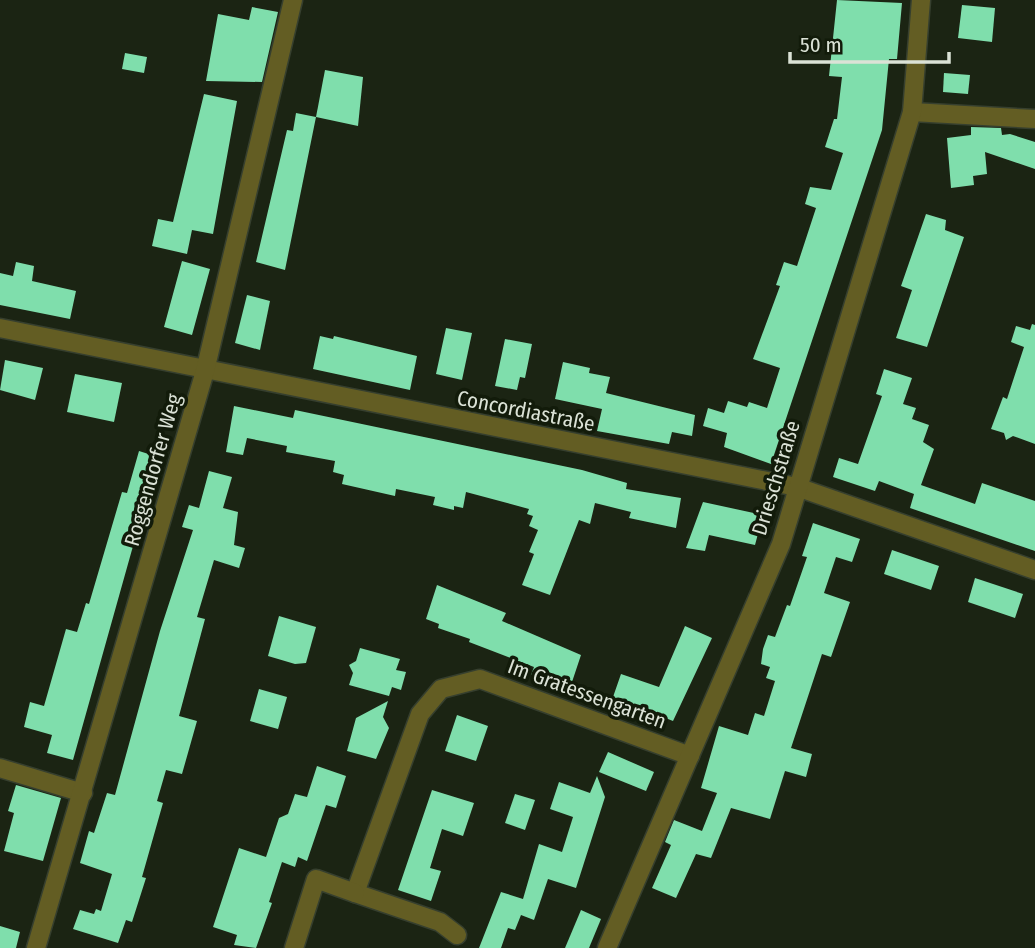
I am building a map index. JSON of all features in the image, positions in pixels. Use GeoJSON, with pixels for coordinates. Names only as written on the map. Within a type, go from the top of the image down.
{"type":"FeatureCollection","features":[{"type":"Feature","properties":{"kind":"street","name":"Roggendorfer Weg"},"geometry":{"type":"LineString","coordinates":[[36,948],[205,371],[293,0]]}},
{"type":"Feature","properties":{"kind":"street","name":"Drieschstraße"},"geometry":{"type":"LineString","coordinates":[[607,948],[781,544],[912,112],[921,0]]}},
{"type":"Feature","properties":{"kind":"street"},"geometry":{"type":"LineString","coordinates":[[912,112],[1035,119]]}},
{"type":"Feature","properties":{"kind":"street","name":"Concordiastraße"},"geometry":{"type":"LineString","coordinates":[[0,328],[797,487],[1035,570]]}},
{"type":"Feature","properties":{"kind":"street","name":"Im Gratessengarten"},"geometry":{"type":"LineString","coordinates":[[355,893],[420,714],[441,689],[480,679],[690,755]]}},
{"type":"Feature","properties":{"kind":"street"},"geometry":{"type":"LineString","coordinates":[[0,768],[83,793]]}},
{"type":"Feature","properties":{"kind":"street"},"geometry":{"type":"LineString","coordinates":[[295,948],[316,879],[440,922],[457,935]]}},
{"type":"Feature","properties":{"kind":"building"},"geometry":{"type":"Polygon","coordinates":[[[837,0],[902,3],[897,59],[889,59],[882,130],[771,464],[724,447],[727,433],[703,426],[708,408],[724,413],[728,401],[747,407],[749,402],[767,408],[780,368],[753,359],[780,286],[776,285],[784,262],[797,266],[816,208],[805,204],[810,187],[831,190],[843,153],[825,147],[834,119],[837,119],[842,77],[829,76],[837,0]]]}},
{"type":"Feature","properties":{"kind":"building"},"geometry":{"type":"Polygon","coordinates":[[[962,5],[995,8],[992,42],[958,38],[962,5]]]}},
{"type":"Feature","properties":{"kind":"building"},"geometry":{"type":"Polygon","coordinates":[[[252,7],[278,12],[262,82],[206,81],[218,14],[249,20],[252,7]]]}},
{"type":"Feature","properties":{"kind":"building"},"geometry":{"type":"Polygon","coordinates":[[[125,53],[147,57],[144,73],[122,69],[125,53]]]}},
{"type":"Feature","properties":{"kind":"building"},"geometry":{"type":"Polygon","coordinates":[[[325,70],[363,77],[358,126],[316,117],[325,70]]]}},
{"type":"Feature","properties":{"kind":"building"},"geometry":{"type":"Polygon","coordinates":[[[944,73],[970,75],[968,94],[943,92],[944,73]]]}},
{"type":"Feature","properties":{"kind":"building"},"geometry":{"type":"Polygon","coordinates":[[[204,94],[237,101],[213,234],[192,230],[187,254],[152,246],[158,219],[173,222],[204,94]]]}},
{"type":"Feature","properties":{"kind":"building"},"geometry":{"type":"Polygon","coordinates":[[[296,113],[316,117],[285,270],[256,262],[287,130],[293,131],[296,113]]]}},
{"type":"Feature","properties":{"kind":"building"},"geometry":{"type":"Polygon","coordinates":[[[971,127],[1001,128],[1002,135],[1010,134],[1035,142],[1035,169],[985,152],[987,174],[973,176],[974,185],[951,188],[947,138],[971,135],[971,127]]]}},
{"type":"Feature","properties":{"kind":"building"},"geometry":{"type":"Polygon","coordinates":[[[926,214],[946,220],[945,230],[964,237],[927,347],[896,338],[912,290],[901,286],[926,214]]]}},
{"type":"Feature","properties":{"kind":"building"},"geometry":{"type":"Polygon","coordinates":[[[182,261],[210,269],[192,335],[164,327],[182,261]]]}},
{"type":"Feature","properties":{"kind":"building"},"geometry":{"type":"Polygon","coordinates":[[[16,262],[34,266],[32,281],[76,291],[70,319],[0,305],[0,273],[13,276],[16,262]]]}},
{"type":"Feature","properties":{"kind":"building"},"geometry":{"type":"Polygon","coordinates":[[[247,295],[270,301],[260,350],[235,343],[247,295]]]}},
{"type":"Feature","properties":{"kind":"building"},"geometry":{"type":"Polygon","coordinates":[[[1032,324],[1035,325],[1035,444],[1013,436],[1006,440],[1004,433],[991,429],[1003,397],[1007,399],[1024,347],[1011,342],[1016,326],[1030,330],[1032,324]]]}},
{"type":"Feature","properties":{"kind":"building"},"geometry":{"type":"Polygon","coordinates":[[[446,328],[472,333],[462,380],[436,374],[446,328]]]}},
{"type":"Feature","properties":{"kind":"building"},"geometry":{"type":"Polygon","coordinates":[[[320,336],[333,339],[334,336],[417,356],[410,390],[313,369],[320,336]]]}},
{"type":"Feature","properties":{"kind":"building"},"geometry":{"type":"Polygon","coordinates":[[[505,339],[532,344],[525,378],[520,377],[517,390],[495,386],[505,339]]]}},
{"type":"Feature","properties":{"kind":"building"},"geometry":{"type":"Polygon","coordinates":[[[5,360],[43,368],[35,400],[0,390],[5,360]]]}},
{"type":"Feature","properties":{"kind":"building"},"geometry":{"type":"Polygon","coordinates":[[[563,362],[590,368],[589,373],[610,377],[606,393],[695,415],[692,436],[672,432],[669,444],[597,431],[602,409],[555,399],[563,362]]]}},
{"type":"Feature","properties":{"kind":"building"},"geometry":{"type":"Polygon","coordinates":[[[884,369],[912,378],[903,404],[916,408],[912,419],[929,425],[923,442],[934,449],[921,485],[975,504],[982,483],[1035,501],[1035,551],[910,508],[914,494],[879,481],[875,491],[833,477],[839,458],[858,464],[882,396],[876,394],[884,369]]]}},
{"type":"Feature","properties":{"kind":"building"},"geometry":{"type":"Polygon","coordinates":[[[75,374],[122,383],[114,422],[67,412],[75,374]]]}},
{"type":"Feature","properties":{"kind":"building"},"geometry":{"type":"Polygon","coordinates":[[[234,406],[293,418],[295,410],[582,470],[627,483],[626,489],[681,498],[676,528],[629,518],[631,512],[595,503],[590,524],[579,520],[550,595],[522,585],[534,554],[529,552],[538,530],[529,526],[533,516],[527,514],[529,509],[466,492],[463,508],[454,506],[454,510],[433,505],[435,497],[396,489],[395,496],[342,484],[344,475],[333,472],[335,461],[286,452],[287,446],[247,438],[243,455],[226,452],[234,406]]]}},
{"type":"Feature","properties":{"kind":"building"},"geometry":{"type":"Polygon","coordinates":[[[139,451],[158,457],[73,760],[47,753],[52,735],[24,727],[30,702],[44,706],[66,629],[77,632],[86,603],[89,604],[122,492],[127,493],[139,451]]]}},
{"type":"Feature","properties":{"kind":"building"},"geometry":{"type":"Polygon","coordinates":[[[209,471],[232,477],[223,508],[238,512],[234,545],[245,548],[239,568],[214,560],[197,617],[205,619],[179,716],[197,721],[182,774],[166,770],[157,801],[163,803],[142,877],[146,878],[132,922],[126,920],[118,943],[73,929],[80,910],[94,914],[96,909],[101,911],[112,874],[80,863],[89,831],[94,833],[107,793],[115,795],[160,631],[193,530],[182,527],[189,505],[199,508],[209,471]]]}},
{"type":"Feature","properties":{"kind":"building"},"geometry":{"type":"Polygon","coordinates":[[[703,502],[763,515],[755,545],[709,535],[705,551],[686,548],[703,502]]]}},
{"type":"Feature","properties":{"kind":"building"},"geometry":{"type":"Polygon","coordinates":[[[813,523],[860,539],[852,562],[836,557],[824,593],[850,602],[831,657],[822,654],[791,748],[812,754],[806,777],[785,771],[770,819],[731,808],[711,858],[696,854],[676,898],[652,888],[671,845],[665,842],[674,820],[702,831],[717,793],[701,788],[719,726],[748,735],[755,713],[764,716],[775,681],[766,678],[770,667],[761,664],[763,649],[768,635],[775,637],[787,605],[790,606],[807,557],[802,556],[813,523]]]}},
{"type":"Feature","properties":{"kind":"building"},"geometry":{"type":"Polygon","coordinates":[[[892,550],[939,566],[931,590],[884,574],[892,550]]]}},
{"type":"Feature","properties":{"kind":"building"},"geometry":{"type":"Polygon","coordinates":[[[975,578],[1023,594],[1015,618],[968,602],[975,578]]]}},
{"type":"Feature","properties":{"kind":"building"},"geometry":{"type":"Polygon","coordinates":[[[437,585],[506,613],[502,621],[581,655],[570,688],[531,675],[534,667],[469,642],[470,639],[438,628],[439,624],[426,619],[437,585]]]}},
{"type":"Feature","properties":{"kind":"building"},"geometry":{"type":"Polygon","coordinates":[[[279,616],[316,627],[306,663],[295,664],[268,656],[279,616]]]}},
{"type":"Feature","properties":{"kind":"building"},"geometry":{"type":"Polygon","coordinates":[[[685,626],[712,638],[673,721],[613,697],[621,674],[659,687],[685,626]]]}},
{"type":"Feature","properties":{"kind":"building"},"geometry":{"type":"Polygon","coordinates":[[[360,648],[400,659],[396,670],[406,672],[401,690],[392,687],[389,696],[349,685],[353,673],[349,665],[356,661],[360,648]]]}},
{"type":"Feature","properties":{"kind":"building"},"geometry":{"type":"Polygon","coordinates":[[[259,689],[287,697],[278,729],[250,721],[259,689]]]}},
{"type":"Feature","properties":{"kind":"building"},"geometry":{"type":"Polygon","coordinates":[[[388,701],[383,717],[389,728],[376,759],[347,751],[356,718],[388,701]]]}},
{"type":"Feature","properties":{"kind":"building"},"geometry":{"type":"Polygon","coordinates":[[[457,715],[488,726],[476,761],[445,751],[457,715]]]}},
{"type":"Feature","properties":{"kind":"building"},"geometry":{"type":"Polygon","coordinates":[[[608,752],[654,772],[646,791],[599,772],[608,752]]]}},
{"type":"Feature","properties":{"kind":"building"},"geometry":{"type":"Polygon","coordinates":[[[317,766],[346,776],[336,808],[326,805],[307,861],[298,857],[295,867],[282,862],[269,902],[272,903],[256,948],[234,945],[237,935],[213,927],[239,848],[266,857],[279,818],[288,814],[295,794],[307,797],[317,766]]]}},
{"type":"Feature","properties":{"kind":"building"},"geometry":{"type":"Polygon","coordinates":[[[597,776],[605,797],[576,888],[548,879],[534,920],[521,915],[515,930],[508,928],[501,948],[479,948],[501,892],[523,899],[539,844],[562,852],[573,817],[550,809],[559,782],[590,793],[597,776]]]}},
{"type":"Feature","properties":{"kind":"building"},"geometry":{"type":"Polygon","coordinates":[[[16,785],[61,798],[43,861],[4,851],[14,813],[8,811],[16,785]]]}},
{"type":"Feature","properties":{"kind":"building"},"geometry":{"type":"Polygon","coordinates":[[[432,790],[474,803],[463,836],[442,829],[430,868],[441,871],[431,901],[398,890],[432,790]]]}},
{"type":"Feature","properties":{"kind":"building"},"geometry":{"type":"Polygon","coordinates":[[[515,794],[535,800],[525,830],[505,823],[515,794]]]}},
{"type":"Feature","properties":{"kind":"building"},"geometry":{"type":"Polygon","coordinates":[[[581,910],[601,919],[589,948],[565,948],[581,910]]]}},
{"type":"Feature","properties":{"kind":"building"},"geometry":{"type":"Polygon","coordinates":[[[0,926],[20,932],[16,948],[0,948],[0,926]]]}}]}
